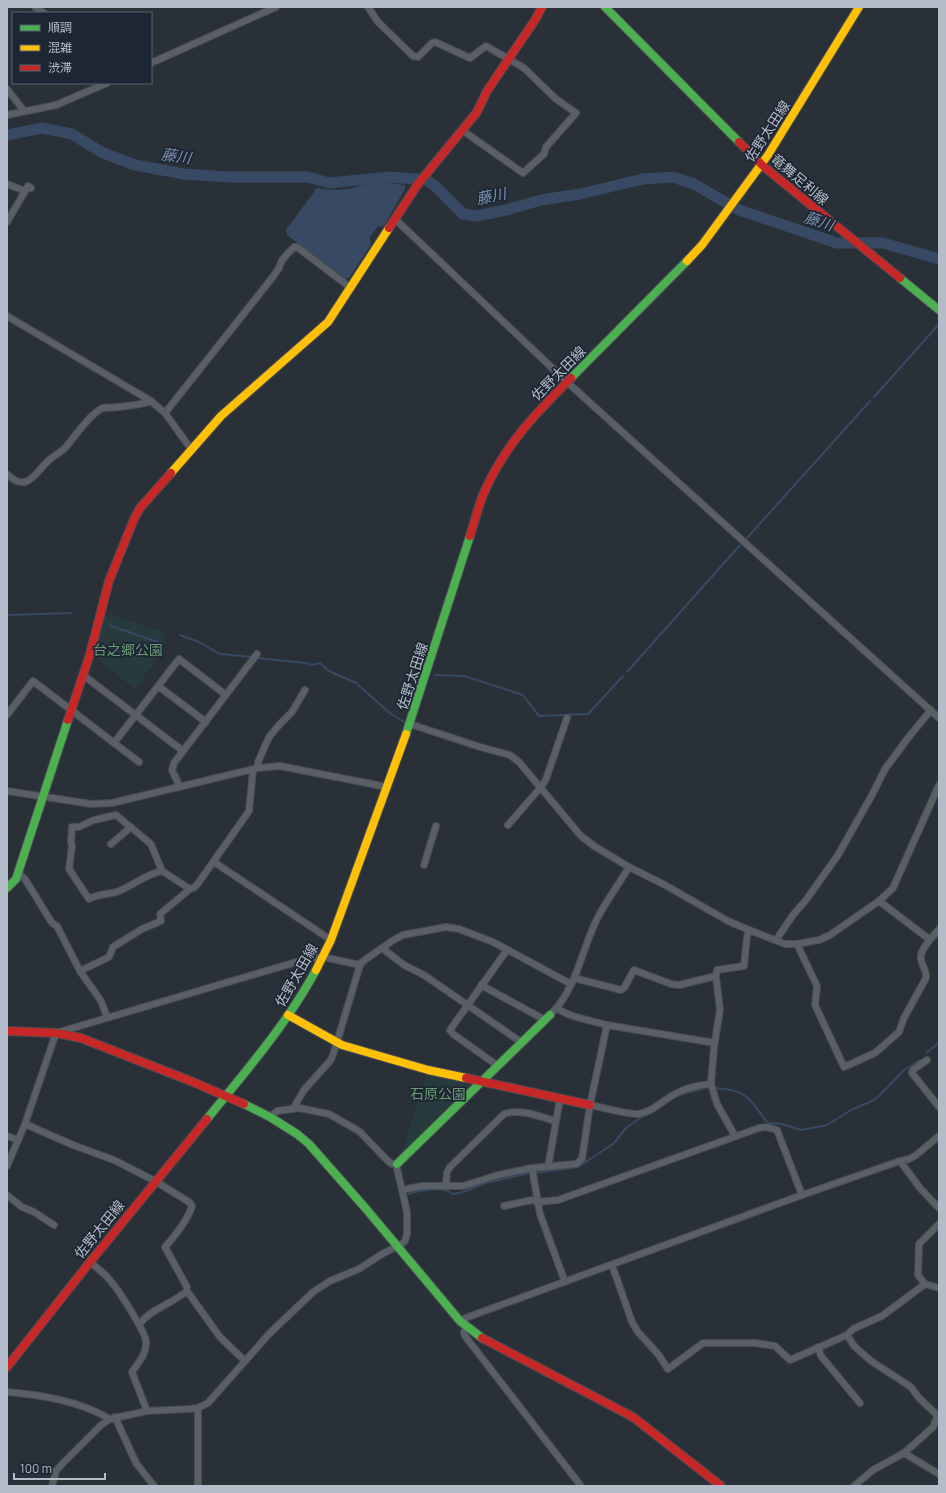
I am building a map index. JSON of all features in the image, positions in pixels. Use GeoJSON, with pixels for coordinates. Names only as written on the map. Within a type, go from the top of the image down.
{"type":"FeatureCollection","features":[{"type":"Feature","properties":{"kind":"street"},"geometry":{"type":"LineString","coordinates":[[152,63],[276,7]]}},
{"type":"Feature","properties":{"kind":"street"},"geometry":{"type":"LineString","coordinates":[[368,7],[378,22],[415,57],[418,57],[432,43],[435,42],[470,58],[486,46],[524,68],[556,99],[576,112],[546,147],[544,154],[523,173],[462,130]]}},
{"type":"Feature","properties":{"kind":"street"},"geometry":{"type":"LineString","coordinates":[[7,888],[16,879],[83,675],[109,581],[134,519],[140,508],[235,403],[328,322],[419,182],[477,112],[487,91],[535,20],[542,7]]}},
{"type":"Feature","properties":{"kind":"street","name":"竜舞足利線"},"geometry":{"type":"LineString","coordinates":[[605,7],[762,165],[939,310]]}},
{"type":"Feature","properties":{"kind":"street","name":"佐野太田線"},"geometry":{"type":"LineString","coordinates":[[7,1367],[155,1181],[225,1096],[288,1015],[306,988],[323,957],[331,940],[410,724],[470,535],[492,477],[506,450],[521,430],[540,409],[676,274],[702,245],[762,165],[859,7]]}},
{"type":"Feature","properties":{"kind":"street"},"geometry":{"type":"LineString","coordinates":[[7,115],[56,105],[105,84]]}},
{"type":"Feature","properties":{"kind":"street"},"geometry":{"type":"LineString","coordinates":[[7,89],[24,111]]}},
{"type":"Feature","properties":{"kind":"street"},"geometry":{"type":"LineString","coordinates":[[7,184],[25,191]]}},
{"type":"Feature","properties":{"kind":"street"},"geometry":{"type":"LineString","coordinates":[[7,222],[28,186],[31,188]]}},
{"type":"Feature","properties":{"kind":"street"},"geometry":{"type":"LineString","coordinates":[[394,219],[567,382],[939,718]]}},
{"type":"Feature","properties":{"kind":"street"},"geometry":{"type":"LineString","coordinates":[[166,412],[272,278],[279,268],[282,260],[294,247],[298,247],[351,288]]}},
{"type":"Feature","properties":{"kind":"street"},"geometry":{"type":"LineString","coordinates":[[7,316],[151,401],[166,412],[192,449]]}},
{"type":"Feature","properties":{"kind":"street"},"geometry":{"type":"LineString","coordinates":[[7,474],[11,478],[22,482],[27,482],[34,477],[49,460],[63,449],[86,422],[102,408],[119,407],[151,401]]}},
{"type":"Feature","properties":{"kind":"street"},"geometry":{"type":"LineString","coordinates":[[180,787],[172,770],[174,763],[255,656]]}},
{"type":"Feature","properties":{"kind":"street"},"geometry":{"type":"LineString","coordinates":[[114,743],[179,659],[226,695]]}},
{"type":"Feature","properties":{"kind":"street"},"geometry":{"type":"LineString","coordinates":[[83,675],[183,751]]}},
{"type":"Feature","properties":{"kind":"street"},"geometry":{"type":"LineString","coordinates":[[7,715],[33,681],[140,762]]}},
{"type":"Feature","properties":{"kind":"street"},"geometry":{"type":"LineString","coordinates":[[158,686],[206,722]]}},
{"type":"Feature","properties":{"kind":"street"},"geometry":{"type":"LineString","coordinates":[[80,971],[109,957],[113,947],[142,929],[161,921],[160,914],[200,882],[249,811],[255,769],[269,737],[292,712],[305,690]]}},
{"type":"Feature","properties":{"kind":"street"},"geometry":{"type":"LineString","coordinates":[[776,940],[838,855],[885,769],[931,710]]}},
{"type":"Feature","properties":{"kind":"street"},"geometry":{"type":"LineString","coordinates":[[508,824],[541,787],[546,779],[567,718]]}},
{"type":"Feature","properties":{"kind":"street"},"geometry":{"type":"LineString","coordinates":[[410,724],[480,747],[510,755],[516,759],[541,787],[563,816],[594,846],[629,867],[749,930],[784,944],[797,944],[819,940],[830,935],[879,901],[893,888],[939,784]]}},
{"type":"Feature","properties":{"kind":"street"},"geometry":{"type":"LineString","coordinates":[[7,791],[91,804],[112,803],[255,769],[280,766],[387,787]]}},
{"type":"Feature","properties":{"kind":"street"},"geometry":{"type":"LineString","coordinates":[[112,803],[113,816]]}},
{"type":"Feature","properties":{"kind":"street"},"geometry":{"type":"LineString","coordinates":[[162,870],[152,873],[119,891],[96,895],[89,899],[69,869],[72,846],[72,827],[79,827],[94,820],[116,815],[151,844],[162,870],[190,889]]}},
{"type":"Feature","properties":{"kind":"street"},"geometry":{"type":"LineString","coordinates":[[424,865],[436,826]]}},
{"type":"Feature","properties":{"kind":"street"},"geometry":{"type":"LineString","coordinates":[[111,844],[131,828]]}},
{"type":"Feature","properties":{"kind":"street"},"geometry":{"type":"LineString","coordinates":[[214,862],[331,940]]}},
{"type":"Feature","properties":{"kind":"street"},"geometry":{"type":"LineString","coordinates":[[397,1164],[557,1008],[574,978],[597,918],[629,867]]}},
{"type":"Feature","properties":{"kind":"street"},"geometry":{"type":"LineString","coordinates":[[18,873],[25,879],[52,923],[57,926],[80,971],[101,1001],[108,1017]]}},
{"type":"Feature","properties":{"kind":"street"},"geometry":{"type":"LineString","coordinates":[[879,901],[929,939]]}},
{"type":"Feature","properties":{"kind":"street"},"geometry":{"type":"LineString","coordinates":[[292,1109],[304,1090],[330,1061],[333,1055],[360,965],[382,948],[402,936],[446,927],[459,929],[493,942],[571,984]]}},
{"type":"Feature","properties":{"kind":"street"},"geometry":{"type":"LineString","coordinates":[[736,1136],[717,1104],[711,1084],[720,1010],[716,976],[717,970],[744,966],[749,930]]}},
{"type":"Feature","properties":{"kind":"street"},"geometry":{"type":"LineString","coordinates":[[797,944],[817,986],[815,1005],[844,1067],[875,1053],[899,1032],[904,1018],[926,978],[926,974],[920,959],[921,955],[929,939],[938,933]]}},
{"type":"Feature","properties":{"kind":"street"},"geometry":{"type":"LineString","coordinates":[[382,948],[404,965],[419,972],[521,1042]]}},
{"type":"Feature","properties":{"kind":"street"},"geometry":{"type":"LineString","coordinates":[[498,1066],[451,1032],[451,1028],[507,950]]}},
{"type":"Feature","properties":{"kind":"street"},"geometry":{"type":"LineString","coordinates":[[56,1034],[108,1017],[310,958],[323,957],[360,965]]}},
{"type":"Feature","properties":{"kind":"street"},"geometry":{"type":"LineString","coordinates":[[574,978],[621,990],[624,988],[634,970],[671,984],[680,985],[716,976]]}},
{"type":"Feature","properties":{"kind":"street"},"geometry":{"type":"LineString","coordinates":[[481,985],[548,1017]]}},
{"type":"Feature","properties":{"kind":"street"},"geometry":{"type":"LineString","coordinates":[[557,1008],[575,1016],[607,1024],[715,1043]]}},
{"type":"Feature","properties":{"kind":"street"},"geometry":{"type":"LineString","coordinates":[[288,1015],[337,1043],[425,1069],[636,1115],[648,1112],[659,1106],[678,1092],[693,1086],[711,1084]]}},
{"type":"Feature","properties":{"kind":"street"},"geometry":{"type":"LineString","coordinates":[[402,1190],[422,1186],[463,1186],[498,1175],[532,1168],[576,1164],[580,1162],[582,1159],[590,1105],[607,1024]]}},
{"type":"Feature","properties":{"kind":"street"},"geometry":{"type":"LineString","coordinates":[[7,1031],[56,1034],[81,1038],[225,1096],[270,1117],[297,1134],[309,1144],[398,1246],[463,1324],[497,1346],[633,1417],[721,1486]]}},
{"type":"Feature","properties":{"kind":"street"},"geometry":{"type":"LineString","coordinates":[[7,1166],[25,1124],[56,1034]]}},
{"type":"Feature","properties":{"kind":"street"},"geometry":{"type":"LineString","coordinates":[[927,1060],[913,1070],[912,1073],[939,1107]]}},
{"type":"Feature","properties":{"kind":"street"},"geometry":{"type":"LineString","coordinates":[[548,1167],[560,1099]]}},
{"type":"Feature","properties":{"kind":"street"},"geometry":{"type":"LineString","coordinates":[[270,1117],[277,1111],[292,1109],[304,1108],[324,1112],[359,1131],[388,1161],[397,1164]]}},
{"type":"Feature","properties":{"kind":"street"},"geometry":{"type":"LineString","coordinates":[[446,1185],[447,1172],[450,1167],[504,1114],[510,1112],[524,1113],[556,1121]]}},
{"type":"Feature","properties":{"kind":"street"},"geometry":{"type":"LineString","coordinates":[[25,1124],[73,1145],[114,1160],[155,1181],[189,1202],[192,1206],[181,1225],[165,1247],[187,1287],[187,1291],[220,1336],[245,1362]]}},
{"type":"Feature","properties":{"kind":"street"},"geometry":{"type":"LineString","coordinates":[[504,1206],[532,1200],[537,1202],[558,1200],[736,1136],[766,1127],[777,1130],[802,1195]]}},
{"type":"Feature","properties":{"kind":"street"},"geometry":{"type":"LineString","coordinates":[[7,1136],[18,1140]]}},
{"type":"Feature","properties":{"kind":"street"},"geometry":{"type":"LineString","coordinates":[[581,1486],[465,1336],[463,1324],[468,1317],[802,1195],[908,1159],[915,1156],[939,1136]]}},
{"type":"Feature","properties":{"kind":"street"},"geometry":{"type":"LineString","coordinates":[[900,1161],[920,1188],[939,1208]]}},
{"type":"Feature","properties":{"kind":"street"},"geometry":{"type":"LineString","coordinates":[[52,1486],[56,1471],[102,1425],[113,1418],[147,1411],[198,1408],[211,1400],[269,1334],[317,1289],[330,1281],[353,1272],[405,1241],[407,1234],[407,1212],[397,1164]]}},
{"type":"Feature","properties":{"kind":"street"},"geometry":{"type":"LineString","coordinates":[[532,1168],[540,1214],[565,1282]]}},
{"type":"Feature","properties":{"kind":"street"},"geometry":{"type":"LineString","coordinates":[[7,1195],[22,1207],[34,1212],[54,1225]]}},
{"type":"Feature","properties":{"kind":"street"},"geometry":{"type":"LineString","coordinates":[[939,1224],[919,1244],[918,1248],[918,1275],[924,1284],[939,1288]]}},
{"type":"Feature","properties":{"kind":"street"},"geometry":{"type":"LineString","coordinates":[[90,1262],[109,1279],[139,1324],[145,1337],[146,1349],[132,1372],[147,1411]]}},
{"type":"Feature","properties":{"kind":"street"},"geometry":{"type":"LineString","coordinates":[[612,1264],[632,1322],[638,1332],[658,1354],[668,1369],[703,1343],[755,1343],[775,1346],[790,1360],[846,1335],[853,1329],[882,1316],[924,1284]]}},
{"type":"Feature","properties":{"kind":"street"},"geometry":{"type":"LineString","coordinates":[[139,1324],[147,1315],[165,1304],[177,1299],[187,1291]]}},
{"type":"Feature","properties":{"kind":"street"},"geometry":{"type":"LineString","coordinates":[[846,1335],[854,1346],[871,1361],[911,1387],[919,1398],[936,1414],[937,1418],[933,1427],[904,1453],[873,1470],[854,1486]]}},
{"type":"Feature","properties":{"kind":"street"},"geometry":{"type":"LineString","coordinates":[[818,1347],[822,1356],[860,1403]]}},
{"type":"Feature","properties":{"kind":"street"},"geometry":{"type":"LineString","coordinates":[[7,1392],[63,1400],[113,1418],[136,1463],[154,1486]]}},
{"type":"Feature","properties":{"kind":"street"},"geometry":{"type":"LineString","coordinates":[[198,1408],[198,1486]]}},
{"type":"Feature","properties":{"kind":"street"},"geometry":{"type":"LineString","coordinates":[[904,1453],[939,1474]]}},
{"type":"Feature","properties":{"kind":"green space","name":"台之郷公園"},"geometry":{"type":"Polygon","coordinates":[[[109,614],[167,633],[161,645],[164,648],[135,689],[93,656],[104,616],[107,617],[109,614]]]}},
{"type":"Feature","properties":{"kind":"green space","name":"石原公園"},"geometry":{"type":"Polygon","coordinates":[[[429,1074],[468,1083],[469,1088],[401,1155],[426,1076],[429,1074]]]}},
{"type":"Feature","properties":{"kind":"water"},"geometry":{"type":"Polygon","coordinates":[[[371,183],[405,185],[405,189],[383,227],[378,226],[370,237],[371,245],[349,278],[344,279],[287,235],[286,230],[317,188],[331,190],[344,189],[371,183]]]}},
{"type":"Feature","properties":{"kind":"waterway","name":"藤川"},"geometry":{"type":"LineString","coordinates":[[7,135],[42,128],[72,134],[101,152],[135,165],[184,174],[229,177],[308,177],[329,183],[389,177],[427,180],[463,214],[477,216],[506,210],[541,200],[580,194],[643,179],[673,177],[694,184],[739,210],[837,243],[883,243],[939,259]]}},
{"type":"Feature","properties":{"kind":"waterway","name":"藤川"},"geometry":{"type":"LineString","coordinates":[[381,184],[382,178]]}},
{"type":"Feature","properties":{"kind":"waterway","name":"藤川"},"geometry":{"type":"LineString","coordinates":[[407,181],[410,178]]}},
{"type":"Feature","properties":{"kind":"waterway"},"geometry":{"type":"LineString","coordinates":[[874,397],[939,324]]}},
{"type":"Feature","properties":{"kind":"waterway"},"geometry":{"type":"LineString","coordinates":[[747,538],[870,401]]}},
{"type":"Feature","properties":{"kind":"waterway"},"geometry":{"type":"LineString","coordinates":[[627,672],[740,545]]}},
{"type":"Feature","properties":{"kind":"waterway"},"geometry":{"type":"LineString","coordinates":[[7,615],[71,613]]}},
{"type":"Feature","properties":{"kind":"waterway"},"geometry":{"type":"LineString","coordinates":[[111,626],[158,642]]}},
{"type":"Feature","properties":{"kind":"waterway"},"geometry":{"type":"LineString","coordinates":[[180,635],[199,642],[220,654],[252,657]]}},
{"type":"Feature","properties":{"kind":"waterway"},"geometry":{"type":"LineString","coordinates":[[256,658],[306,663],[312,665],[320,663],[329,671],[356,683],[391,714],[406,723],[419,680]]}},
{"type":"Feature","properties":{"kind":"waterway"},"geometry":{"type":"LineString","coordinates":[[435,675],[464,676],[523,695],[539,716],[588,714],[623,676]]}},
{"type":"Feature","properties":{"kind":"waterway"},"geometry":{"type":"LineString","coordinates":[[926,1053],[939,1043]]}},
{"type":"Feature","properties":{"kind":"waterway"},"geometry":{"type":"LineString","coordinates":[[716,1088],[741,1093],[756,1106],[769,1123],[782,1124],[801,1130],[827,1125],[851,1110],[872,1101],[879,1096],[903,1071],[920,1060]]}},
{"type":"Feature","properties":{"kind":"waterway"},"geometry":{"type":"LineString","coordinates":[[679,1095],[705,1088]]}},
{"type":"Feature","properties":{"kind":"waterway"},"geometry":{"type":"LineString","coordinates":[[658,1109],[667,1102]]}},
{"type":"Feature","properties":{"kind":"waterway"},"geometry":{"type":"LineString","coordinates":[[535,1173],[578,1167],[613,1144],[627,1127],[645,1115]]}},
{"type":"Feature","properties":{"kind":"waterway"},"geometry":{"type":"LineString","coordinates":[[409,1194],[437,1189],[453,1194],[463,1192],[486,1183],[530,1173]]}},
{"type":"Feature","properties":{"kind":"traffic: fast"},"geometry":{"type":"LineString","coordinates":[[605,7],[739,142]]}},
{"type":"Feature","properties":{"kind":"traffic: fast"},"geometry":{"type":"LineString","coordinates":[[571,378],[687,261]]}},
{"type":"Feature","properties":{"kind":"traffic: fast"},"geometry":{"type":"LineString","coordinates":[[900,278],[939,310]]}},
{"type":"Feature","properties":{"kind":"traffic: fast"},"geometry":{"type":"LineString","coordinates":[[406,734],[470,536]]}},
{"type":"Feature","properties":{"kind":"traffic: fast"},"geometry":{"type":"LineString","coordinates":[[7,888],[16,879],[68,720]]}},
{"type":"Feature","properties":{"kind":"traffic: fast"},"geometry":{"type":"LineString","coordinates":[[207,1119],[279,1028],[305,990],[316,970]]}},
{"type":"Feature","properties":{"kind":"traffic: fast"},"geometry":{"type":"LineString","coordinates":[[397,1164],[550,1015]]}},
{"type":"Feature","properties":{"kind":"traffic: fast"},"geometry":{"type":"LineString","coordinates":[[244,1104],[270,1117],[297,1134],[309,1144],[367,1210],[460,1321],[482,1338]]}},
{"type":"Feature","properties":{"kind":"traffic: slow"},"geometry":{"type":"LineString","coordinates":[[687,261],[702,245],[768,155],[859,7]]}},
{"type":"Feature","properties":{"kind":"traffic: slow"},"geometry":{"type":"LineString","coordinates":[[171,473],[221,416],[328,322],[389,228]]}},
{"type":"Feature","properties":{"kind":"traffic: slow"},"geometry":{"type":"LineString","coordinates":[[316,970],[331,940],[406,734]]}},
{"type":"Feature","properties":{"kind":"traffic: slow"},"geometry":{"type":"LineString","coordinates":[[288,1015],[342,1045],[428,1070],[466,1078]]}},
{"type":"Feature","properties":{"kind":"traffic: jam"},"geometry":{"type":"LineString","coordinates":[[389,228],[418,184],[477,112],[487,91],[535,20],[542,7]]}},
{"type":"Feature","properties":{"kind":"traffic: jam"},"geometry":{"type":"LineString","coordinates":[[739,142],[762,165],[900,278]]}},
{"type":"Feature","properties":{"kind":"traffic: jam"},"geometry":{"type":"LineString","coordinates":[[470,536],[483,495],[500,461],[532,418],[571,378]]}},
{"type":"Feature","properties":{"kind":"traffic: jam"},"geometry":{"type":"LineString","coordinates":[[68,720],[90,654],[109,581],[134,519],[140,508],[171,473]]}},
{"type":"Feature","properties":{"kind":"traffic: jam"},"geometry":{"type":"LineString","coordinates":[[7,1031],[56,1033],[81,1038],[193,1082],[244,1104]]}},
{"type":"Feature","properties":{"kind":"traffic: jam"},"geometry":{"type":"LineString","coordinates":[[466,1078],[590,1105]]}},
{"type":"Feature","properties":{"kind":"traffic: jam"},"geometry":{"type":"LineString","coordinates":[[7,1367],[90,1262],[207,1119]]}},
{"type":"Feature","properties":{"kind":"traffic: jam"},"geometry":{"type":"LineString","coordinates":[[482,1338],[633,1417],[721,1486]]}}]}
